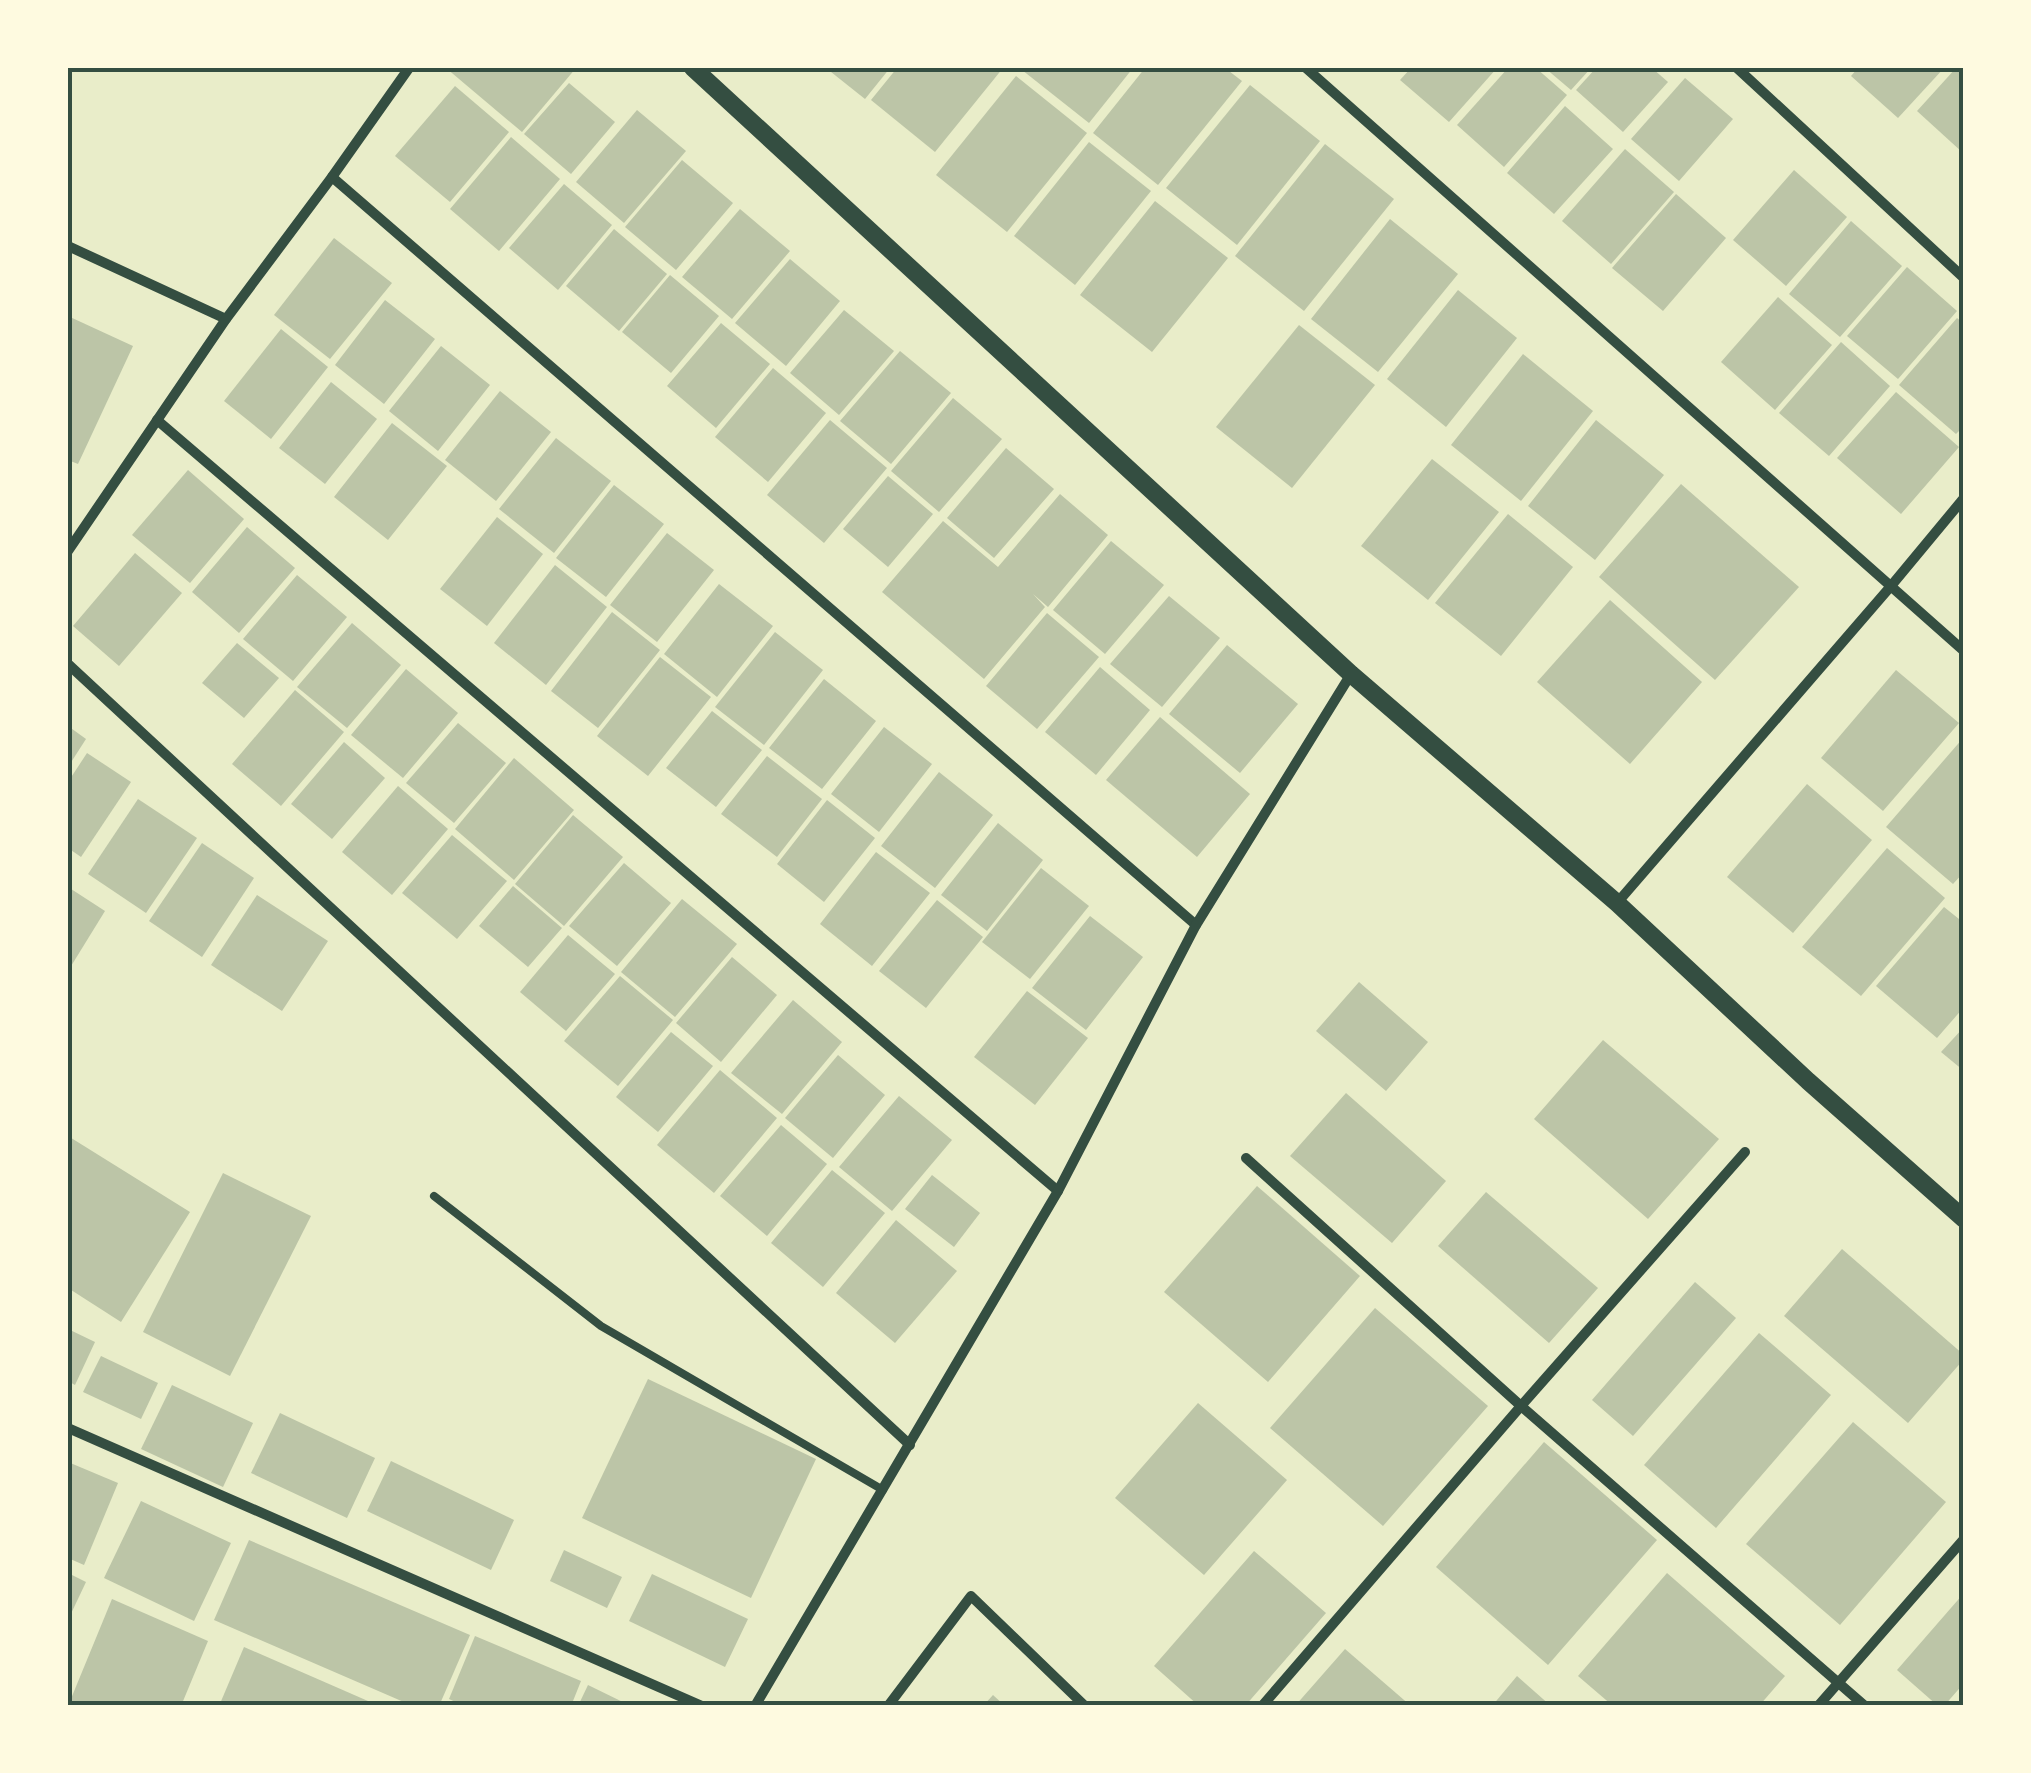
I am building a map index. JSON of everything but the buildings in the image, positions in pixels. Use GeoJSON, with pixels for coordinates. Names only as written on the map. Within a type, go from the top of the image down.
{"type":"FeatureCollection","features":[{"type":"Feature","properties":{"kind":"street"},"geometry":{"type":"LineString","coordinates":[[68,551],[226,319],[409,68]]}},
{"type":"Feature","properties":{"kind":"street"},"geometry":{"type":"LineString","coordinates":[[693,68],[1351,674],[1617,903],[1964,1219]]}},
{"type":"Feature","properties":{"kind":"street"},"geometry":{"type":"LineString","coordinates":[[1306,68],[1964,651]]}},
{"type":"Feature","properties":{"kind":"street"},"geometry":{"type":"LineString","coordinates":[[1737,68],[1964,278]]}},
{"type":"Feature","properties":{"kind":"street"},"geometry":{"type":"LineString","coordinates":[[332,176],[1196,924]]}},
{"type":"Feature","properties":{"kind":"street"},"geometry":{"type":"LineString","coordinates":[[68,246],[226,319]]}},
{"type":"Feature","properties":{"kind":"street"},"geometry":{"type":"LineString","coordinates":[[157,420],[1058,1192]]}},
{"type":"Feature","properties":{"kind":"street"},"geometry":{"type":"LineString","coordinates":[[1617,903],[1964,498]]}},
{"type":"Feature","properties":{"kind":"street"},"geometry":{"type":"LineString","coordinates":[[68,664],[910,1445]]}},
{"type":"Feature","properties":{"kind":"street"},"geometry":{"type":"LineString","coordinates":[[755,1706],[1058,1192],[1196,924],[1351,674]]}},
{"type":"Feature","properties":{"kind":"street"},"geometry":{"type":"LineString","coordinates":[[1262,1706],[1746,1152]]}},
{"type":"Feature","properties":{"kind":"street"},"geometry":{"type":"LineString","coordinates":[[1246,1158],[1521,1406],[1864,1706]]}},
{"type":"Feature","properties":{"kind":"street"},"geometry":{"type":"LineString","coordinates":[[68,1428],[702,1706]]}},
{"type":"Feature","properties":{"kind":"street"},"geometry":{"type":"LineString","coordinates":[[1818,1706],[1964,1539]]}},
{"type":"Feature","properties":{"kind":"street"},"geometry":{"type":"LineString","coordinates":[[888,1706],[971,1596],[1085,1706]]}},
{"type":"Feature","properties":{"kind":"lane"},"geometry":{"type":"LineString","coordinates":[[434,1196],[601,1326],[884,1490]]}}]}
